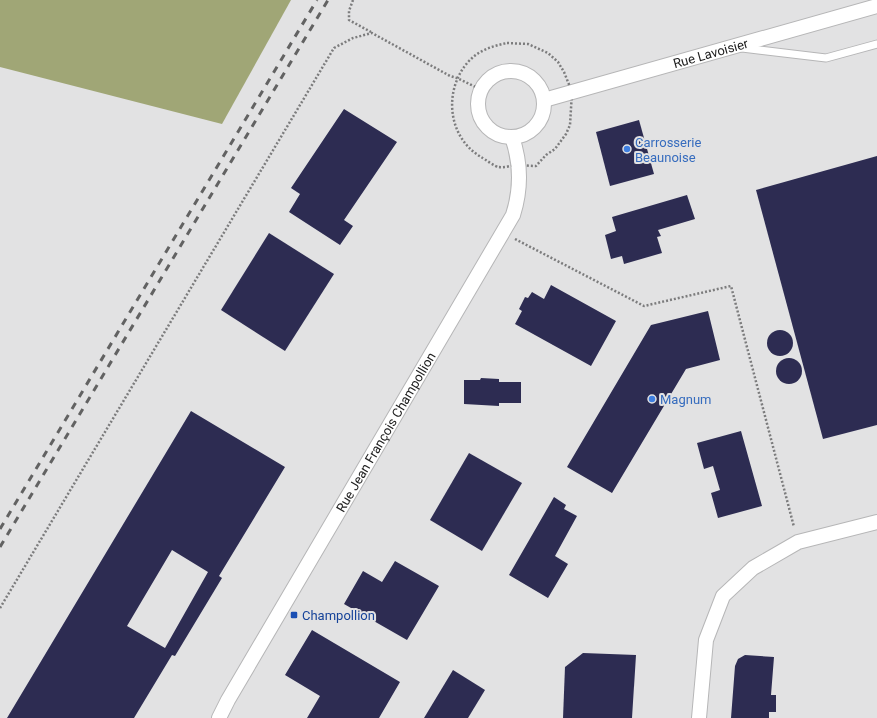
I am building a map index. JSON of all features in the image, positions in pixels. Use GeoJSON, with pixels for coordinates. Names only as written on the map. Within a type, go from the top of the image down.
{"type":"FeatureCollection","features":[{"type":"Feature","properties":{"kind":"street","name":"Rue Lavoisier"},"geometry":{"type":"LineString","coordinates":[[544,100],[877,6]]}},
{"type":"Feature","properties":{"kind":"street"},"geometry":{"type":"LineString","coordinates":[[503,72],[516,72],[529,77],[536,83],[544,100],[544,109],[536,125],[530,131],[512,137],[503,136],[486,126],[481,118],[478,108],[482,90],[487,82],[494,76],[503,72]]}},
{"type":"Feature","properties":{"kind":"street","name":"Rue Jean François Champollion"},"geometry":{"type":"LineString","coordinates":[[219,718],[228,700],[504,233],[513,215],[518,199],[518,165],[512,137]]}},
{"type":"Feature","properties":{"kind":"street"},"geometry":{"type":"LineString","coordinates":[[698,718],[706,640],[723,596],[753,568],[798,542],[877,522]]}},
{"type":"Feature","properties":{"kind":"lane"},"geometry":{"type":"LineString","coordinates":[[733,47],[826,58],[877,44]]}},
{"type":"Feature","properties":{"kind":"path"},"geometry":{"type":"LineString","coordinates":[[353,0],[349,11],[349,20],[450,76],[482,90]]}},
{"type":"Feature","properties":{"kind":"path"},"geometry":{"type":"LineString","coordinates":[[0,608],[334,48],[353,38],[372,33]]}},
{"type":"Feature","properties":{"kind":"path"},"geometry":{"type":"LineString","coordinates":[[507,43],[528,44],[548,53],[558,62],[564,72],[572,92],[570,125],[555,149],[546,155],[536,166],[518,165],[499,168],[474,153],[460,137],[452,118],[452,98],[457,78],[469,60],[487,48],[507,43]]}},
{"type":"Feature","properties":{"kind":"path"},"geometry":{"type":"LineString","coordinates":[[504,233],[644,306],[731,286],[798,542]]}},
{"type":"Feature","properties":{"kind":"green space"},"geometry":{"type":"Polygon","coordinates":[[[0,0],[291,0],[222,124],[0,67],[0,0]]]}},
{"type":"Feature","properties":{"kind":"building"},"geometry":{"type":"Polygon","coordinates":[[[344,109],[397,142],[344,220],[353,226],[340,245],[289,212],[300,194],[291,188],[344,109]]]}},
{"type":"Feature","properties":{"kind":"building"},"geometry":{"type":"Polygon","coordinates":[[[639,120],[654,174],[610,186],[596,132],[639,120]]]}},
{"type":"Feature","properties":{"kind":"building"},"geometry":{"type":"Polygon","coordinates":[[[877,156],[877,425],[823,439],[756,190],[877,156]]]}},
{"type":"Feature","properties":{"kind":"building"},"geometry":{"type":"Polygon","coordinates":[[[687,195],[695,219],[658,230],[661,236],[657,237],[662,253],[624,264],[622,256],[611,259],[605,235],[616,231],[612,217],[687,195]]]}},
{"type":"Feature","properties":{"kind":"building"},"geometry":{"type":"Polygon","coordinates":[[[269,233],[334,274],[285,351],[221,310],[269,233]]]}},
{"type":"Feature","properties":{"kind":"building"},"geometry":{"type":"Polygon","coordinates":[[[551,285],[616,321],[591,366],[515,324],[522,311],[519,309],[525,297],[528,298],[532,292],[544,299],[551,285]]]}},
{"type":"Feature","properties":{"kind":"building"},"geometry":{"type":"Polygon","coordinates":[[[708,311],[720,360],[686,369],[612,493],[567,467],[651,325],[708,311]]]}},
{"type":"Feature","properties":{"kind":"building"},"geometry":{"type":"Polygon","coordinates":[[[780,330],[789,334],[793,343],[789,352],[780,356],[771,352],[767,343],[771,334],[780,330]]]}},
{"type":"Feature","properties":{"kind":"building"},"geometry":{"type":"Polygon","coordinates":[[[789,358],[798,362],[802,371],[798,380],[789,384],[780,380],[776,371],[780,362],[789,358]]]}},
{"type":"Feature","properties":{"kind":"building"},"geometry":{"type":"Polygon","coordinates":[[[481,378],[499,379],[499,382],[521,382],[521,403],[499,403],[499,406],[464,404],[464,380],[480,380],[481,378]]]}},
{"type":"Feature","properties":{"kind":"building"},"geometry":{"type":"Polygon","coordinates":[[[191,411],[285,467],[219,576],[222,578],[175,656],[172,655],[134,718],[7,718],[191,411]],[[172,550],[127,626],[165,648],[208,572],[172,550]]]}},
{"type":"Feature","properties":{"kind":"building"},"geometry":{"type":"Polygon","coordinates":[[[741,431],[762,506],[718,518],[711,493],[720,490],[713,466],[704,469],[697,443],[741,431]]]}},
{"type":"Feature","properties":{"kind":"building"},"geometry":{"type":"Polygon","coordinates":[[[469,453],[522,483],[482,551],[430,520],[469,453]]]}},
{"type":"Feature","properties":{"kind":"building"},"geometry":{"type":"Polygon","coordinates":[[[554,497],[566,505],[564,509],[577,516],[555,556],[568,564],[548,598],[509,575],[554,497]]]}},
{"type":"Feature","properties":{"kind":"building"},"geometry":{"type":"Polygon","coordinates":[[[395,561],[439,586],[407,640],[344,604],[363,571],[382,582],[395,561]]]}},
{"type":"Feature","properties":{"kind":"building"},"geometry":{"type":"Polygon","coordinates":[[[312,630],[400,682],[379,718],[307,718],[320,696],[285,675],[312,630]]]}},
{"type":"Feature","properties":{"kind":"building"},"geometry":{"type":"Polygon","coordinates":[[[583,653],[636,655],[632,718],[563,718],[565,667],[583,653]]]}},
{"type":"Feature","properties":{"kind":"building"},"geometry":{"type":"Polygon","coordinates":[[[745,655],[774,657],[771,695],[776,695],[776,712],[769,712],[769,718],[731,718],[735,666],[738,659],[745,655]]]}},
{"type":"Feature","properties":{"kind":"building"},"geometry":{"type":"Polygon","coordinates":[[[453,670],[485,690],[468,718],[424,718],[453,670]]]}},
{"type":"Feature","properties":{"kind":"railway"},"geometry":{"type":"LineString","coordinates":[[0,529],[317,0]]}},
{"type":"Feature","properties":{"kind":"railway"},"geometry":{"type":"LineString","coordinates":[[0,547],[328,0]]}},
{"type":"Feature","properties":{"kind":"place","name":"Carrosserie Beaunoise"},"geometry":{"type":"Point","coordinates":[627,149]}},
{"type":"Feature","properties":{"kind":"place","name":"Magnum"},"geometry":{"type":"Point","coordinates":[652,399]}},
{"type":"Feature","properties":{"kind":"place","name":"Champollion"},"geometry":{"type":"Point","coordinates":[294,615]}}]}
